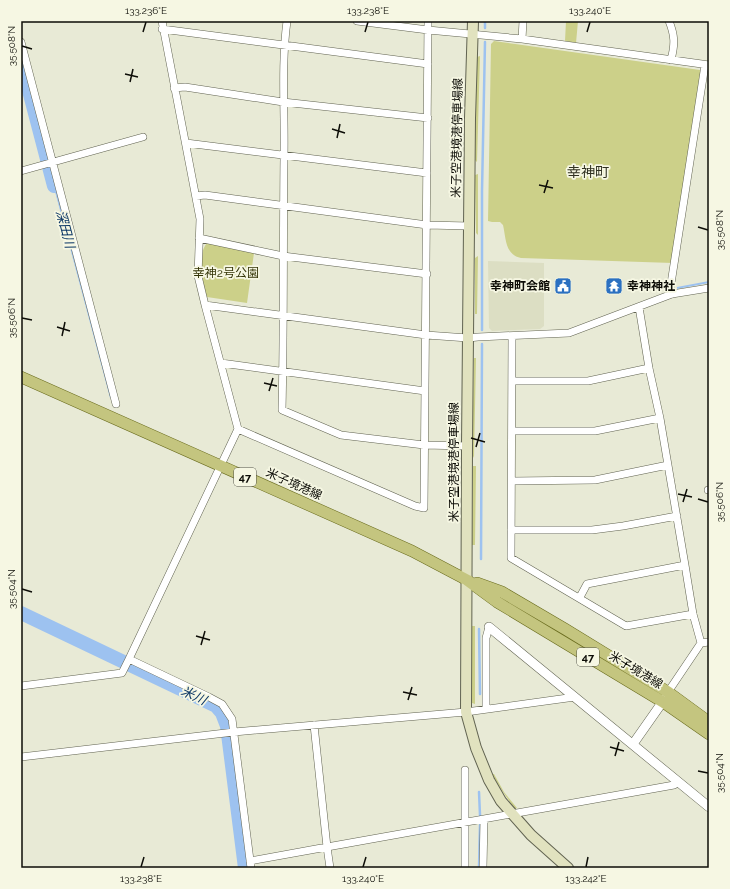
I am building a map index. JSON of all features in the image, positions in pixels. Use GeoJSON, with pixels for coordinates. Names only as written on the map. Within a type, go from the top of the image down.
{"type":"FeatureCollection","features":[{"type":"Feature","properties":{"kind":"main road","name":"米子空港境港停車場線"},"geometry":{"type":"LineString","coordinates":[[473,21],[470,118],[466,712],[476,748],[489,780],[501,801],[563,866]]}},
{"type":"Feature","properties":{"kind":"main road","name":"米子境港線"},"geometry":{"type":"LineString","coordinates":[[21,377],[412,551],[467,580],[497,602],[709,722]]}},
{"type":"Feature","properties":{"kind":"main road","name":"米子境港線"},"geometry":{"type":"LineString","coordinates":[[666,697],[709,734]]}},
{"type":"Feature","properties":{"kind":"street"},"geometry":{"type":"LineString","coordinates":[[21,686],[122,673],[238,429],[198,276],[200,219],[162,29],[162,21]]}},
{"type":"Feature","properties":{"kind":"street"},"geometry":{"type":"LineString","coordinates":[[287,21],[284,44],[283,102],[282,410],[340,435],[424,445],[467,446]]}},
{"type":"Feature","properties":{"kind":"street"},"geometry":{"type":"LineString","coordinates":[[357,21],[428,30],[522,39],[707,65],[670,290],[672,294]]}},
{"type":"Feature","properties":{"kind":"street"},"geometry":{"type":"LineString","coordinates":[[238,429],[415,506],[424,508],[428,21]]}},
{"type":"Feature","properties":{"kind":"street"},"geometry":{"type":"LineString","coordinates":[[522,39],[523,21]]}},
{"type":"Feature","properties":{"kind":"street"},"geometry":{"type":"LineString","coordinates":[[668,21],[673,33],[674,48],[671,60]]}},
{"type":"Feature","properties":{"kind":"street"},"geometry":{"type":"LineString","coordinates":[[162,29],[428,64]]}},
{"type":"Feature","properties":{"kind":"street"},"geometry":{"type":"LineString","coordinates":[[21,42],[52,163],[90,298],[116,404]]}},
{"type":"Feature","properties":{"kind":"street"},"geometry":{"type":"LineString","coordinates":[[174,88],[185,87],[283,102],[428,118]]}},
{"type":"Feature","properties":{"kind":"street"},"geometry":{"type":"LineString","coordinates":[[21,171],[143,137]]}},
{"type":"Feature","properties":{"kind":"street"},"geometry":{"type":"LineString","coordinates":[[186,144],[427,173]]}},
{"type":"Feature","properties":{"kind":"street"},"geometry":{"type":"LineString","coordinates":[[196,196],[205,195],[427,225],[469,226]]}},
{"type":"Feature","properties":{"kind":"street"},"geometry":{"type":"LineString","coordinates":[[199,238],[283,256],[427,274]]}},
{"type":"Feature","properties":{"kind":"street"},"geometry":{"type":"LineString","coordinates":[[205,305],[426,335],[468,338],[478,336],[569,333],[672,294],[709,288]]}},
{"type":"Feature","properties":{"kind":"street"},"geometry":{"type":"LineString","coordinates":[[633,744],[701,643],[693,614],[660,418],[639,307]]}},
{"type":"Feature","properties":{"kind":"street"},"geometry":{"type":"LineString","coordinates":[[512,336],[511,558],[580,597],[626,626],[693,614]]}},
{"type":"Feature","properties":{"kind":"street"},"geometry":{"type":"LineString","coordinates":[[221,363],[425,391]]}},
{"type":"Feature","properties":{"kind":"street"},"geometry":{"type":"LineString","coordinates":[[512,381],[588,381],[650,368]]}},
{"type":"Feature","properties":{"kind":"street"},"geometry":{"type":"LineString","coordinates":[[512,431],[595,431],[660,418]]}},
{"type":"Feature","properties":{"kind":"street"},"geometry":{"type":"LineString","coordinates":[[512,481],[595,480],[668,465]]}},
{"type":"Feature","properties":{"kind":"street"},"geometry":{"type":"LineString","coordinates":[[511,530],[592,530],[677,516]]}},
{"type":"Feature","properties":{"kind":"street"},"geometry":{"type":"LineString","coordinates":[[580,597],[587,584],[685,565]]}},
{"type":"Feature","properties":{"kind":"street"},"geometry":{"type":"LineString","coordinates":[[486,709],[486,638],[489,627],[709,807]]}},
{"type":"Feature","properties":{"kind":"street"},"geometry":{"type":"LineString","coordinates":[[701,643],[709,642]]}},
{"type":"Feature","properties":{"kind":"street"},"geometry":{"type":"LineString","coordinates":[[129,659],[222,704],[232,719],[250,864],[327,847],[674,785],[679,782]]}},
{"type":"Feature","properties":{"kind":"street"},"geometry":{"type":"LineString","coordinates":[[21,757],[234,732],[466,712],[575,697]]}},
{"type":"Feature","properties":{"kind":"street"},"geometry":{"type":"LineString","coordinates":[[314,725],[330,868]]}},
{"type":"Feature","properties":{"kind":"street"},"geometry":{"type":"LineString","coordinates":[[465,770],[465,868]]}},
{"type":"Feature","properties":{"kind":"street"},"geometry":{"type":"LineString","coordinates":[[483,868],[484,819]]}},
{"type":"Feature","properties":{"kind":"shaded area"},"geometry":{"type":"Polygon","coordinates":[[[488,261],[544,263],[544,326],[540,329],[492,331],[489,328],[488,261]]]}},
{"type":"Feature","properties":{"kind":"green space"},"geometry":{"type":"Polygon","coordinates":[[[566,21],[578,21],[576,43],[565,41],[566,21]]]}},
{"type":"Feature","properties":{"kind":"green space"},"geometry":{"type":"Polygon","coordinates":[[[494,41],[700,70],[701,73],[673,263],[521,258],[509,250],[503,225],[500,222],[488,221],[491,44],[494,41]]]}},
{"type":"Feature","properties":{"kind":"green space"},"geometry":{"type":"Polygon","coordinates":[[[480,56],[477,162],[474,159],[477,57],[480,56]]]}},
{"type":"Feature","properties":{"kind":"green space"},"geometry":{"type":"Polygon","coordinates":[[[478,174],[478,235],[476,233],[475,175],[478,174]]]}},
{"type":"Feature","properties":{"kind":"green space","name":"幸神2号公園"},"geometry":{"type":"Polygon","coordinates":[[[207,243],[254,253],[247,303],[207,297],[202,277],[201,262],[204,248],[207,243]]]}},
{"type":"Feature","properties":{"kind":"green space"},"geometry":{"type":"Polygon","coordinates":[[[478,256],[477,314],[475,314],[475,258],[478,256]]]}},
{"type":"Feature","properties":{"kind":"green space"},"geometry":{"type":"Polygon","coordinates":[[[474,358],[476,358],[474,458],[472,454],[474,358]]]}},
{"type":"Feature","properties":{"kind":"green space"},"geometry":{"type":"Polygon","coordinates":[[[473,466],[476,466],[475,545],[472,545],[473,466]]]}},
{"type":"Feature","properties":{"kind":"green space"},"geometry":{"type":"Polygon","coordinates":[[[472,626],[475,626],[475,704],[472,703],[472,626]]]}},
{"type":"Feature","properties":{"kind":"green space"},"geometry":{"type":"Polygon","coordinates":[[[492,774],[494,774],[504,792],[517,808],[515,809],[492,774]]]}},
{"type":"Feature","properties":{"kind":"water"},"geometry":{"type":"Polygon","coordinates":[[[49,169],[51,169],[112,398],[110,398],[49,169]]]}},
{"type":"Feature","properties":{"kind":"water"},"geometry":{"type":"Polygon","coordinates":[[[709,281],[709,283],[677,289],[677,287],[709,281]]]}},
{"type":"Feature","properties":{"kind":"waterway"},"geometry":{"type":"LineString","coordinates":[[485,21],[485,28]]}},
{"type":"Feature","properties":{"kind":"waterway"},"geometry":{"type":"LineString","coordinates":[[482,330],[482,191],[485,42]]}},
{"type":"Feature","properties":{"kind":"waterway","name":"深田川"},"geometry":{"type":"LineString","coordinates":[[21,60],[54,186]]}},
{"type":"Feature","properties":{"kind":"waterway"},"geometry":{"type":"LineString","coordinates":[[481,559],[482,344]]}},
{"type":"Feature","properties":{"kind":"waterway","name":"米川"},"geometry":{"type":"LineString","coordinates":[[21,613],[216,706],[222,713],[227,726],[245,868]]}},
{"type":"Feature","properties":{"kind":"waterway"},"geometry":{"type":"LineString","coordinates":[[479,629],[480,694]]}},
{"type":"Feature","properties":{"kind":"waterway"},"geometry":{"type":"LineString","coordinates":[[479,792],[480,815]]}},
{"type":"Feature","properties":{"kind":"waterway"},"geometry":{"type":"LineString","coordinates":[[479,868],[480,825]]}},
{"type":"Feature","properties":{"kind":"place","name":"幸神町会館"},"geometry":{"type":"Point","coordinates":[563,286]}},
{"type":"Feature","properties":{"kind":"place","name":"幸神神社"},"geometry":{"type":"Point","coordinates":[614,286]}},
{"type":"Feature","properties":{"kind":"district","name":"幸神町"},"geometry":{"type":"Point","coordinates":[588,172]}}]}
